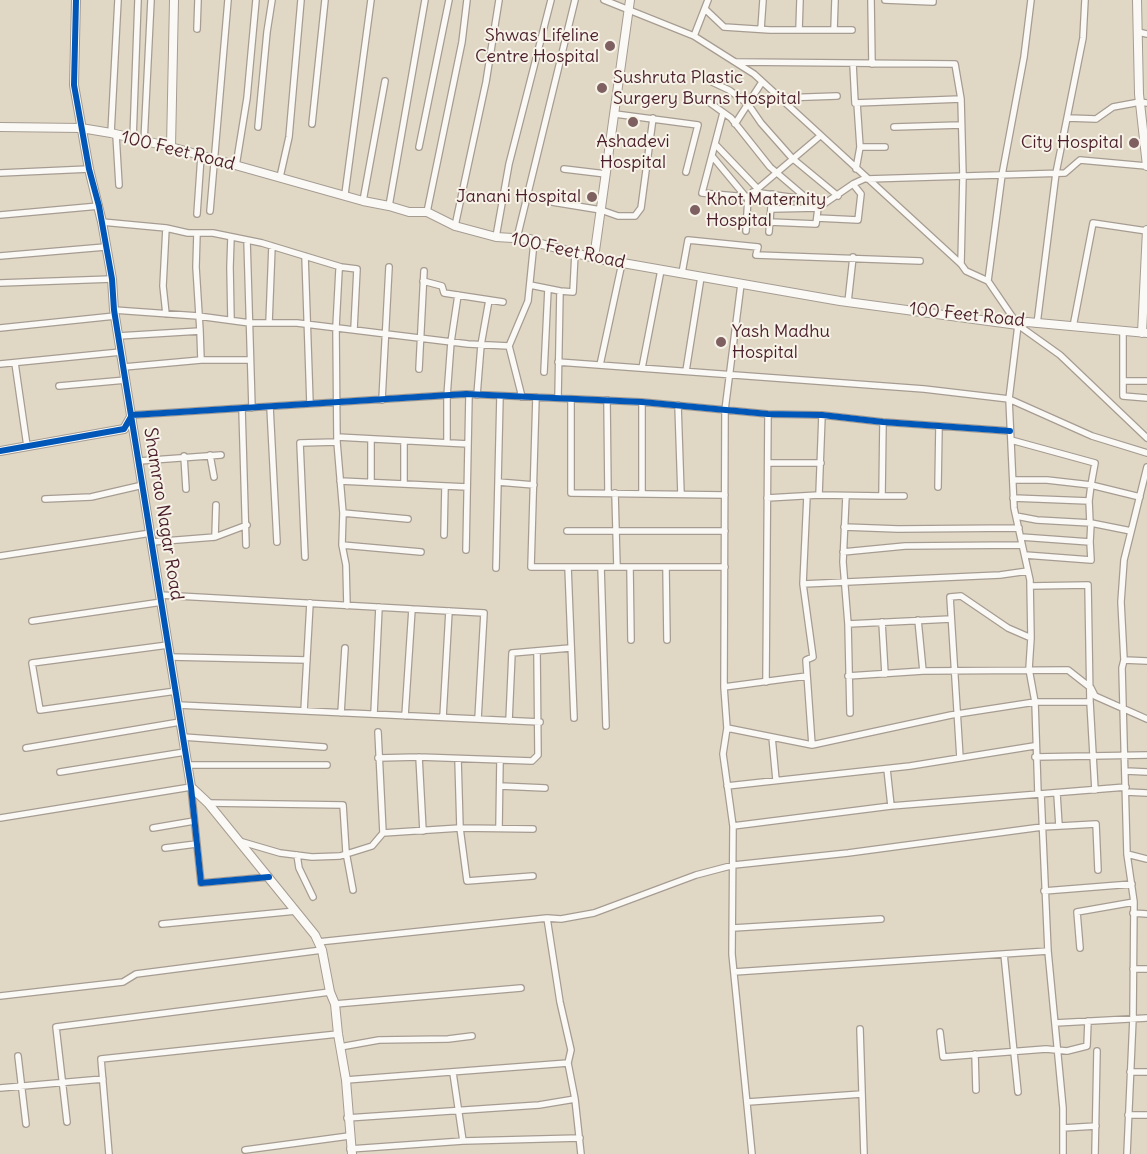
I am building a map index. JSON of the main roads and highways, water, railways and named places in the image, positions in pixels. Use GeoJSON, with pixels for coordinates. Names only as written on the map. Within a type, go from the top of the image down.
{"type":"FeatureCollection","features":[{"type":"Feature","properties":{"kind":"main road","name":"Shamrao Nagar Road"},"geometry":{"type":"LineString","coordinates":[[76,0],[74,85],[112,279],[114,313],[191,787],[208,802],[312,929],[322,950],[330,992],[335,1004],[346,1080],[347,1118],[351,1152]]}},
{"type":"Feature","properties":{"kind":"main road"},"geometry":{"type":"LineString","coordinates":[[171,147],[174,0]]}},
{"type":"Feature","properties":{"kind":"main road"},"geometry":{"type":"LineString","coordinates":[[594,258],[630,0]]}},
{"type":"Feature","properties":{"kind":"main road"},"geometry":{"type":"LineString","coordinates":[[1137,0],[1146,166]]}},
{"type":"Feature","properties":{"kind":"main road","name":"100 Feet Road"},"geometry":{"type":"LineString","coordinates":[[0,127],[81,128],[113,134],[171,147],[344,194],[363,201],[409,212],[427,212],[455,226],[496,237],[530,239],[534,242],[594,258],[848,302],[1018,325],[1027,322],[1145,333]]}},
{"type":"Feature","properties":{"kind":"main road"},"geometry":{"type":"LineString","coordinates":[[1145,333],[1147,230]]}},
{"type":"Feature","properties":{"kind":"main road"},"geometry":{"type":"LineString","coordinates":[[0,451],[124,429],[132,415]]}},
{"type":"Feature","properties":{"kind":"place","name":"Shwas Lifeline Centre Hospital"},"geometry":{"type":"Point","coordinates":[610,46]}},
{"type":"Feature","properties":{"kind":"place","name":"Sushruta Plastic Surgery Burns Hospital"},"geometry":{"type":"Point","coordinates":[602,88]}},
{"type":"Feature","properties":{"kind":"place","name":"Ashadevi Hospital"},"geometry":{"type":"Point","coordinates":[633,122]}},
{"type":"Feature","properties":{"kind":"place","name":"City Hospital"},"geometry":{"type":"Point","coordinates":[1134,143]}},
{"type":"Feature","properties":{"kind":"place","name":"Janani Hospital"},"geometry":{"type":"Point","coordinates":[592,197]}},
{"type":"Feature","properties":{"kind":"place","name":"Khot Maternity Hospital"},"geometry":{"type":"Point","coordinates":[695,210]}},
{"type":"Feature","properties":{"kind":"place","name":"Yash Madhu Hospital"},"geometry":{"type":"Point","coordinates":[721,342]}}]}
